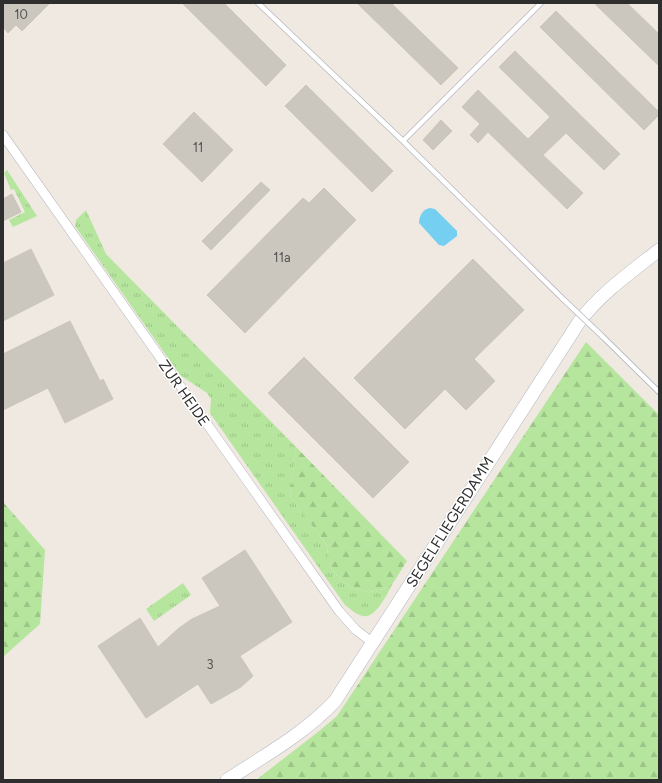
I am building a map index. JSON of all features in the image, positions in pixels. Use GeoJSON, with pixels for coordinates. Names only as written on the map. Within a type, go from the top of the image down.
{"type":"FeatureCollection","features":[{"type":"Feature","properties":{"kind":"street","name":"ZUR HEIDE"},"geometry":{"type":"LineString","coordinates":[[3,135],[339,610],[356,630],[373,643]]}},
{"type":"Feature","properties":{"kind":"street","name":"SEGELFLIEGERDAMM"},"geometry":{"type":"LineString","coordinates":[[227,780],[323,715],[335,701],[578,322],[594,303],[659,250]]}},
{"type":"Feature","properties":{"kind":"lane"},"geometry":{"type":"LineString","coordinates":[[258,3],[403,141],[659,392]]}},
{"type":"Feature","properties":{"kind":"lane"},"geometry":{"type":"LineString","coordinates":[[403,141],[540,3]]}},
{"type":"Feature","properties":{"kind":"green space"},"geometry":{"type":"Polygon","coordinates":[[[7,170],[37,216],[13,227],[9,220],[25,212],[14,189],[11,190],[4,173],[7,170]]]}},
{"type":"Feature","properties":{"kind":"green space"},"geometry":{"type":"Polygon","coordinates":[[[86,210],[106,254],[296,447],[290,496],[326,544],[332,570],[350,588],[369,592],[384,589],[393,583],[381,604],[368,616],[363,616],[354,612],[345,605],[210,413],[211,399],[207,393],[180,375],[75,226],[76,220],[86,210]]]}},
{"type":"Feature","properties":{"kind":"green space"},"geometry":{"type":"Polygon","coordinates":[[[586,342],[659,415],[659,780],[256,780],[337,716],[586,342]]]}},
{"type":"Feature","properties":{"kind":"green space"},"geometry":{"type":"Polygon","coordinates":[[[296,447],[407,561],[393,583],[384,589],[369,592],[350,588],[332,570],[326,544],[290,496],[296,447]]]}},
{"type":"Feature","properties":{"kind":"green space"},"geometry":{"type":"Polygon","coordinates":[[[3,502],[45,550],[40,624],[3,657],[3,502]]]}},
{"type":"Feature","properties":{"kind":"green space"},"geometry":{"type":"Polygon","coordinates":[[[183,583],[191,595],[154,621],[146,609],[183,583]]]}},
{"type":"Feature","properties":{"kind":"water"},"geometry":{"type":"Polygon","coordinates":[[[430,208],[435,209],[457,231],[457,236],[444,246],[439,245],[419,223],[422,213],[430,208]]]}},
{"type":"Feature","properties":{"kind":"building"},"geometry":{"type":"Polygon","coordinates":[[[3,3],[50,3],[22,31],[16,25],[8,33],[3,27],[3,3]]]}},
{"type":"Feature","properties":{"kind":"building"},"geometry":{"type":"Polygon","coordinates":[[[182,3],[224,3],[286,65],[266,86],[182,3]]]}},
{"type":"Feature","properties":{"kind":"building"},"geometry":{"type":"Polygon","coordinates":[[[357,3],[391,3],[458,68],[441,85],[357,3]]]}},
{"type":"Feature","properties":{"kind":"building"},"geometry":{"type":"Polygon","coordinates":[[[594,3],[627,3],[659,34],[659,66],[594,3]]]}},
{"type":"Feature","properties":{"kind":"building"},"geometry":{"type":"Polygon","coordinates":[[[556,11],[659,112],[659,115],[644,130],[540,27],[556,11]]]}},
{"type":"Feature","properties":{"kind":"building"},"geometry":{"type":"Polygon","coordinates":[[[515,51],[620,154],[604,170],[566,133],[543,155],[583,193],[567,209],[488,132],[478,143],[470,135],[480,124],[462,107],[478,90],[528,139],[550,117],[499,67],[515,51]]]}},
{"type":"Feature","properties":{"kind":"building"},"geometry":{"type":"Polygon","coordinates":[[[306,85],[393,171],[372,192],[285,106],[306,85]]]}},
{"type":"Feature","properties":{"kind":"building"},"geometry":{"type":"Polygon","coordinates":[[[194,112],[233,150],[202,182],[163,144],[194,112]]]}},
{"type":"Feature","properties":{"kind":"building"},"geometry":{"type":"Polygon","coordinates":[[[441,120],[452,131],[433,150],[423,140],[441,120]]]}},
{"type":"Feature","properties":{"kind":"building"},"geometry":{"type":"Polygon","coordinates":[[[261,182],[270,190],[211,250],[202,241],[261,182]]]}},
{"type":"Feature","properties":{"kind":"building"},"geometry":{"type":"Polygon","coordinates":[[[324,188],[356,220],[245,333],[207,295],[303,198],[309,203],[324,188]]]}},
{"type":"Feature","properties":{"kind":"building"},"geometry":{"type":"Polygon","coordinates":[[[12,194],[21,212],[3,221],[3,199],[12,194]]]}},
{"type":"Feature","properties":{"kind":"building"},"geometry":{"type":"Polygon","coordinates":[[[31,249],[54,295],[3,321],[3,263],[31,249]]]}},
{"type":"Feature","properties":{"kind":"building"},"geometry":{"type":"Polygon","coordinates":[[[473,259],[524,310],[474,359],[495,381],[466,410],[445,389],[405,429],[354,378],[473,259]]]}},
{"type":"Feature","properties":{"kind":"building"},"geometry":{"type":"Polygon","coordinates":[[[70,321],[100,381],[103,379],[113,399],[65,423],[48,388],[3,410],[3,354],[70,321]]]}},
{"type":"Feature","properties":{"kind":"building"},"geometry":{"type":"Polygon","coordinates":[[[304,357],[409,462],[373,498],[268,393],[304,357]]]}},
{"type":"Feature","properties":{"kind":"building"},"geometry":{"type":"Polygon","coordinates":[[[245,550],[292,622],[240,656],[253,676],[241,687],[211,704],[198,684],[146,718],[98,646],[140,618],[158,647],[179,628],[192,619],[220,606],[202,578],[245,550]]]}}]}
